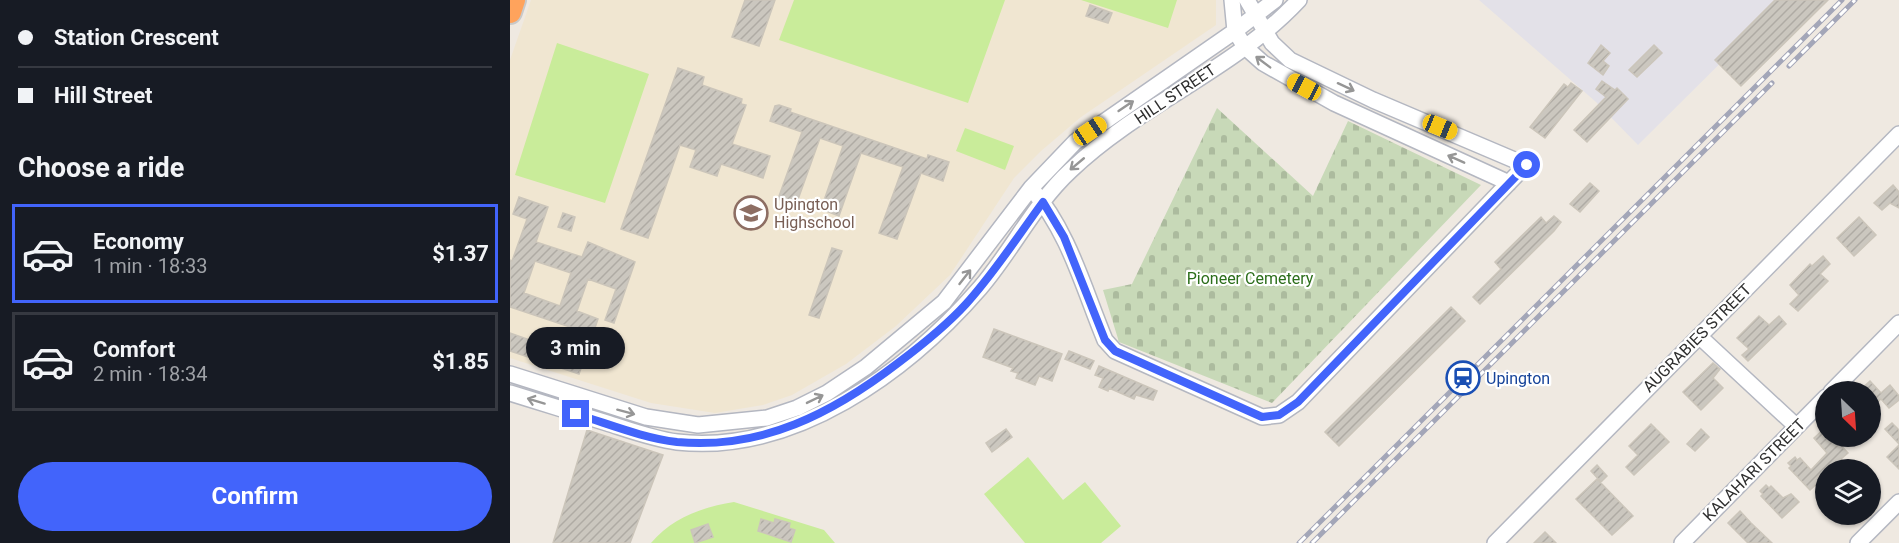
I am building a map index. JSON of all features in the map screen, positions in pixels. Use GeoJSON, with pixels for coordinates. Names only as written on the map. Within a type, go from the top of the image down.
{"type":"FeatureCollection","features":[{"type":"Feature","properties":{"kind":"highway"},"geometry":{"type":"LineString","coordinates":[[510,12],[514,0]]}},
{"type":"Feature","properties":{"kind":"street"},"geometry":{"type":"LineString","coordinates":[[1232,0],[1235,31],[1245,46],[1263,63],[1334,103],[1509,183]]}},
{"type":"Feature","properties":{"kind":"street"},"geometry":{"type":"LineString","coordinates":[[1031,188],[1043,202],[1068,244],[1110,348],[1246,412],[1266,418],[1279,415],[1298,402],[1527,165],[1373,100],[1290,60],[1280,54],[1247,0]]}},
{"type":"Feature","properties":{"kind":"street","name":"HILL STREET"},"geometry":{"type":"LineString","coordinates":[[510,374],[617,410],[680,424],[716,425],[781,414],[827,393],[866,367],[945,302],[1031,188],[1082,136],[1235,31],[1275,0]]}},
{"type":"Feature","properties":{"kind":"street","name":"HILL STREET"},"geometry":{"type":"LineString","coordinates":[[510,393],[643,434],[677,442],[714,442],[770,434],[834,408],[866,387],[940,329],[983,285],[1043,202],[1069,171],[1091,152],[1265,32],[1299,0]]}},
{"type":"Feature","properties":{"kind":"street","name":"AUGRABIES STREET"},"geometry":{"type":"LineString","coordinates":[[1495,543],[1899,134]]}},
{"type":"Feature","properties":{"kind":"street"},"geometry":{"type":"LineString","coordinates":[[1843,381],[1895,334]]}},
{"type":"Feature","properties":{"kind":"street"},"geometry":{"type":"LineString","coordinates":[[1699,336],[1796,426]]}},
{"type":"Feature","properties":{"kind":"street","name":"KALAHARI STREET"},"geometry":{"type":"LineString","coordinates":[[1682,543],[1815,408]]}},
{"type":"Feature","properties":{"kind":"street"},"geometry":{"type":"LineString","coordinates":[[1858,543],[1899,502]]}},
{"type":"Feature","properties":{"kind":"shaded area","name":"Upington Highschool"},"geometry":{"type":"Polygon","coordinates":[[[531,0],[1216,0],[1216,25],[1081,117],[1041,151],[1014,178],[950,275],[896,326],[846,364],[792,395],[763,405],[715,413],[651,403],[510,358],[510,60],[531,0]]]}},
{"type":"Feature","properties":{"kind":"shaded area"},"geometry":{"type":"Polygon","coordinates":[[[1479,0],[1784,0],[1638,145],[1596,102],[1479,0]]]}},
{"type":"Feature","properties":{"kind":"green space"},"geometry":{"type":"Polygon","coordinates":[[[794,0],[1005,0],[968,103],[779,40],[794,0]]]}},
{"type":"Feature","properties":{"kind":"green space"},"geometry":{"type":"Polygon","coordinates":[[[1081,0],[1177,0],[1168,28],[1081,0]]]}},
{"type":"Feature","properties":{"kind":"green space"},"geometry":{"type":"Polygon","coordinates":[[[557,43],[649,74],[605,203],[515,175],[557,43]]]}},
{"type":"Feature","properties":{"kind":"green space","name":"Pioneer Cemetery"},"geometry":{"type":"Polygon","coordinates":[[[1217,108],[1313,196],[1348,121],[1481,185],[1272,403],[1119,342],[1103,290],[1132,284],[1217,108]]]}},
{"type":"Feature","properties":{"kind":"green space"},"geometry":{"type":"Polygon","coordinates":[[[965,128],[1014,146],[1005,170],[956,151],[965,128]]]}},
{"type":"Feature","properties":{"kind":"green space"},"geometry":{"type":"Polygon","coordinates":[[[1028,457],[1063,500],[1085,482],[1121,526],[1101,543],[1025,543],[984,494],[1028,457]]]}},
{"type":"Feature","properties":{"kind":"green space"},"geometry":{"type":"Polygon","coordinates":[[[734,502],[824,530],[835,543],[651,543],[668,527],[688,515],[734,502]]]}},
{"type":"Feature","properties":{"kind":"building"},"geometry":{"type":"Polygon","coordinates":[[[745,0],[775,0],[759,46],[732,37],[745,0]]]}},
{"type":"Feature","properties":{"kind":"building"},"geometry":{"type":"Polygon","coordinates":[[[1775,0],[1828,0],[1741,86],[1715,60],[1775,0]]]}},
{"type":"Feature","properties":{"kind":"building"},"geometry":{"type":"Polygon","coordinates":[[[1090,5],[1112,13],[1108,23],[1086,16],[1090,5]]]}},
{"type":"Feature","properties":{"kind":"building"},"geometry":{"type":"Polygon","coordinates":[[[1601,45],[1610,53],[1603,61],[1609,66],[1603,75],[1588,63],[1601,45]]]}},
{"type":"Feature","properties":{"kind":"building"},"geometry":{"type":"Polygon","coordinates":[[[1654,45],[1662,53],[1637,77],[1629,70],[1654,45]]]}},
{"type":"Feature","properties":{"kind":"building"},"geometry":{"type":"Polygon","coordinates":[[[678,68],[704,77],[702,85],[742,99],[741,104],[746,105],[732,144],[770,156],[763,178],[721,164],[717,176],[690,167],[696,150],[680,145],[648,238],[621,229],[678,68]]]}},
{"type":"Feature","properties":{"kind":"building"},"geometry":{"type":"Polygon","coordinates":[[[1602,81],[1615,90],[1617,88],[1628,99],[1587,142],[1574,130],[1606,97],[1596,89],[1602,81]]]}},
{"type":"Feature","properties":{"kind":"building"},"geometry":{"type":"Polygon","coordinates":[[[1571,83],[1582,91],[1545,138],[1530,127],[1564,84],[1568,87],[1571,83]]]}},
{"type":"Feature","properties":{"kind":"building"},"geometry":{"type":"Polygon","coordinates":[[[775,106],[791,109],[790,112],[927,159],[928,155],[949,162],[943,181],[921,173],[897,239],[879,233],[903,167],[861,153],[839,216],[821,209],[843,146],[820,138],[796,205],[778,199],[802,132],[770,121],[775,106]]]}},
{"type":"Feature","properties":{"kind":"building"},"geometry":{"type":"Polygon","coordinates":[[[1590,183],[1599,191],[1580,212],[1570,204],[1590,183]]]}},
{"type":"Feature","properties":{"kind":"building"},"geometry":{"type":"Polygon","coordinates":[[[1893,185],[1899,192],[1899,208],[1890,203],[1882,210],[1874,203],[1893,185]]]}},
{"type":"Feature","properties":{"kind":"building"},"geometry":{"type":"Polygon","coordinates":[[[519,197],[548,207],[536,242],[582,257],[588,242],[635,262],[614,323],[605,320],[616,289],[588,279],[577,311],[598,319],[579,374],[510,351],[510,333],[567,353],[576,329],[510,307],[510,260],[512,261],[527,219],[513,214],[519,197]],[[535,261],[524,293],[560,306],[571,273],[535,261]]]}},
{"type":"Feature","properties":{"kind":"building"},"geometry":{"type":"Polygon","coordinates":[[[563,213],[575,217],[571,231],[558,227],[563,213]]]}},
{"type":"Feature","properties":{"kind":"building"},"geometry":{"type":"Polygon","coordinates":[[[1554,216],[1561,222],[1554,231],[1480,304],[1473,297],[1501,269],[1495,262],[1541,217],[1546,223],[1554,216]]]}},
{"type":"Feature","properties":{"kind":"building"},"geometry":{"type":"Polygon","coordinates":[[[1859,217],[1876,235],[1854,256],[1837,238],[1859,217]]]}},
{"type":"Feature","properties":{"kind":"building"},"geometry":{"type":"Polygon","coordinates":[[[832,248],[842,251],[819,318],[809,315],[832,248]]]}},
{"type":"Feature","properties":{"kind":"building"},"geometry":{"type":"Polygon","coordinates":[[[1823,256],[1830,264],[1820,274],[1828,281],[1798,311],[1790,304],[1799,295],[1790,285],[1810,264],[1812,266],[1823,256]]]}},
{"type":"Feature","properties":{"kind":"building"},"geometry":{"type":"Polygon","coordinates":[[[1451,307],[1465,321],[1339,446],[1325,432],[1451,307]]]}},
{"type":"Feature","properties":{"kind":"building"},"geometry":{"type":"Polygon","coordinates":[[[1759,316],[1769,325],[1779,316],[1786,324],[1748,361],[1742,355],[1749,349],[1737,338],[1759,316]]]}},
{"type":"Feature","properties":{"kind":"building"},"geometry":{"type":"Polygon","coordinates":[[[994,329],[1062,354],[1052,381],[1039,376],[1035,385],[1016,378],[1018,373],[1011,371],[1013,368],[983,357],[994,329]]]}},
{"type":"Feature","properties":{"kind":"building"},"geometry":{"type":"Polygon","coordinates":[[[1069,351],[1094,361],[1090,369],[1065,359],[1069,351]]]}},
{"type":"Feature","properties":{"kind":"building"},"geometry":{"type":"Polygon","coordinates":[[[1713,363],[1720,369],[1713,378],[1723,388],[1701,410],[1683,392],[1713,363]]]}},
{"type":"Feature","properties":{"kind":"building"},"geometry":{"type":"Polygon","coordinates":[[[1099,366],[1157,391],[1153,400],[1136,395],[1134,399],[1109,388],[1108,391],[1099,387],[1103,378],[1095,375],[1099,366]]]}},
{"type":"Feature","properties":{"kind":"building"},"geometry":{"type":"Polygon","coordinates":[[[1890,385],[1899,396],[1899,400],[1889,408],[1881,399],[1881,393],[1890,385]]]}},
{"type":"Feature","properties":{"kind":"building"},"geometry":{"type":"Polygon","coordinates":[[[1892,423],[1899,430],[1899,444],[1885,429],[1892,423]]]}},
{"type":"Feature","properties":{"kind":"building"},"geometry":{"type":"Polygon","coordinates":[[[1651,424],[1669,442],[1634,475],[1626,467],[1638,455],[1629,446],[1651,424]]]}},
{"type":"Feature","properties":{"kind":"building"},"geometry":{"type":"Polygon","coordinates":[[[1006,429],[1012,437],[992,452],[986,443],[1006,429]]]}},
{"type":"Feature","properties":{"kind":"building"},"geometry":{"type":"Polygon","coordinates":[[[1701,429],[1709,437],[1695,451],[1687,444],[1701,429]]]}},
{"type":"Feature","properties":{"kind":"building"},"geometry":{"type":"Polygon","coordinates":[[[587,430],[663,455],[630,543],[553,543],[587,430]]]}},
{"type":"Feature","properties":{"kind":"building"},"geometry":{"type":"Polygon","coordinates":[[[1899,445],[1899,469],[1887,457],[1899,445]]]}},
{"type":"Feature","properties":{"kind":"building"},"geometry":{"type":"Polygon","coordinates":[[[1822,447],[1842,447],[1848,453],[1841,459],[1821,459],[1827,453],[1822,447]]]}},
{"type":"Feature","properties":{"kind":"building"},"geometry":{"type":"Polygon","coordinates":[[[1795,457],[1797,460],[1800,458],[1811,470],[1815,466],[1815,485],[1810,490],[1789,468],[1791,466],[1788,463],[1795,457]]]}},
{"type":"Feature","properties":{"kind":"building"},"geometry":{"type":"Polygon","coordinates":[[[1597,465],[1607,476],[1601,482],[1591,471],[1597,465]]]}},
{"type":"Feature","properties":{"kind":"building"},"geometry":{"type":"Polygon","coordinates":[[[1597,479],[1633,516],[1612,535],[1576,499],[1597,479]]]}},
{"type":"Feature","properties":{"kind":"building"},"geometry":{"type":"Polygon","coordinates":[[[1766,485],[1769,488],[1771,486],[1783,498],[1791,494],[1799,502],[1782,518],[1761,496],[1763,494],[1760,491],[1766,485]]]}},
{"type":"Feature","properties":{"kind":"building"},"geometry":{"type":"Polygon","coordinates":[[[1740,511],[1772,543],[1748,543],[1728,523],[1740,511]]]}},
{"type":"Feature","properties":{"kind":"building"},"geometry":{"type":"Polygon","coordinates":[[[761,519],[774,523],[775,519],[790,523],[789,528],[795,530],[791,542],[758,531],[761,519]]]}},
{"type":"Feature","properties":{"kind":"building"},"geometry":{"type":"Polygon","coordinates":[[[708,524],[713,537],[695,543],[691,530],[708,524]]]}},
{"type":"Feature","properties":{"kind":"building"},"geometry":{"type":"Polygon","coordinates":[[[1545,532],[1556,543],[1534,543],[1545,532]]]}},
{"type":"Feature","properties":{"kind":"railway"},"geometry":{"type":"LineString","coordinates":[[1299,543],[1842,0]]}},
{"type":"Feature","properties":{"kind":"railway"},"geometry":{"type":"LineString","coordinates":[[1789,66],[1855,0]]}},
{"type":"Feature","properties":{"kind":"railway"},"geometry":{"type":"LineString","coordinates":[[1312,543],[1772,83]]}},
{"type":"Feature","properties":{"kind":"place","name":"Upington Highschool"},"geometry":{"type":"Point","coordinates":[751,213]}},
{"type":"Feature","properties":{"kind":"place","name":"Upington"},"geometry":{"type":"Point","coordinates":[1463,378]}},
{"type":"Feature","properties":{"kind":"route"},"geometry":{"type":"LineString","coordinates":[[576,414],[677,442],[742,439],[770,434],[806,422],[834,408],[866,387],[955,316],[983,285],[1043,202],[1068,244],[1102,333],[1110,348],[1246,412],[1262,417],[1279,415],[1298,402],[1527,165]]}}]}
